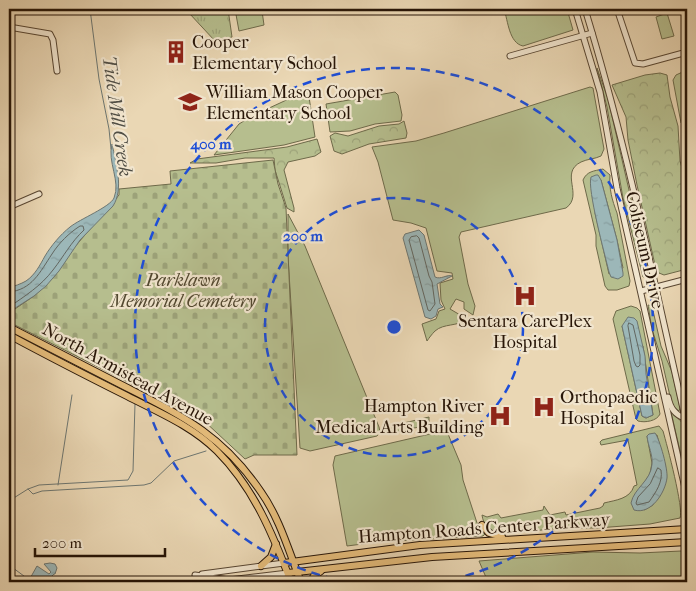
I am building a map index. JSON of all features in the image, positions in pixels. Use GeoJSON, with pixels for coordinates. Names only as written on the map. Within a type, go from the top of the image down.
{"type":"FeatureCollection","features":[{"type":"Feature","properties":{"kind":"main road","name":"North Armistead Avenue"},"geometry":{"type":"LineString","coordinates":[[9,327],[174,412],[207,432],[227,449],[244,468],[266,500],[301,582]]}},
{"type":"Feature","properties":{"kind":"main road","name":"North Armistead Avenue"},"geometry":{"type":"LineString","coordinates":[[9,335],[166,416],[206,442],[220,454],[248,489],[264,515],[291,582]]}},
{"type":"Feature","properties":{"kind":"main road"},"geometry":{"type":"LineString","coordinates":[[482,525],[489,533],[500,537],[554,533],[573,536]]}},
{"type":"Feature","properties":{"kind":"main road","name":"Hampton Roads Center Parkway"},"geometry":{"type":"LineString","coordinates":[[284,563],[420,545],[687,529]]}},
{"type":"Feature","properties":{"kind":"main road"},"geometry":{"type":"LineString","coordinates":[[282,534],[293,552],[302,557],[343,552],[368,552]]}},
{"type":"Feature","properties":{"kind":"main road","name":"Hampton Roads Center Parkway"},"geometry":{"type":"LineString","coordinates":[[288,574],[432,558],[687,542]]}},
{"type":"Feature","properties":{"kind":"main road"},"geometry":{"type":"LineString","coordinates":[[261,566],[271,557],[276,544]]}},
{"type":"Feature","properties":{"kind":"main road"},"geometry":{"type":"LineString","coordinates":[[310,582],[317,573],[327,569]]}},
{"type":"Feature","properties":{"kind":"street","name":"Coliseum Drive"},"geometry":{"type":"LineString","coordinates":[[575,9],[600,92],[618,188],[687,497]]}},
{"type":"Feature","properties":{"kind":"street","name":"Coliseum Drive"},"geometry":{"type":"LineString","coordinates":[[585,9],[624,150],[687,426]]}},
{"type":"Feature","properties":{"kind":"street"},"geometry":{"type":"LineString","coordinates":[[617,9],[635,63],[643,64],[687,52]]}},
{"type":"Feature","properties":{"kind":"street"},"geometry":{"type":"LineString","coordinates":[[9,27],[50,34],[53,40],[57,70]]}},
{"type":"Feature","properties":{"kind":"street"},"geometry":{"type":"LineString","coordinates":[[510,56],[592,33]]}},
{"type":"Feature","properties":{"kind":"street"},"geometry":{"type":"LineString","coordinates":[[9,207],[40,194]]}},
{"type":"Feature","properties":{"kind":"street"},"geometry":{"type":"LineString","coordinates":[[641,291],[687,279]]}},
{"type":"Feature","properties":{"kind":"street"},"geometry":{"type":"LineString","coordinates":[[650,334],[661,366],[671,407],[677,414],[685,418]]}},
{"type":"Feature","properties":{"kind":"street"},"geometry":{"type":"LineString","coordinates":[[284,563],[195,575],[229,580],[288,574]]}},
{"type":"Feature","properties":{"kind":"green space"},"geometry":{"type":"Polygon","coordinates":[[[195,9],[228,9],[232,37],[215,41],[189,13],[195,9]]]}},
{"type":"Feature","properties":{"kind":"green space"},"geometry":{"type":"Polygon","coordinates":[[[235,9],[259,9],[262,11],[264,25],[239,31],[235,9]]]}},
{"type":"Feature","properties":{"kind":"green space"},"geometry":{"type":"Polygon","coordinates":[[[504,9],[567,9],[573,30],[523,46],[518,44],[512,36],[504,9]]]}},
{"type":"Feature","properties":{"kind":"green space"},"geometry":{"type":"Polygon","coordinates":[[[667,13],[674,36],[662,39],[656,17],[667,13]]]}},
{"type":"Feature","properties":{"kind":"green space"},"geometry":{"type":"Polygon","coordinates":[[[597,68],[608,99],[647,268],[647,276],[643,277],[623,198],[607,107],[597,68]]]}},
{"type":"Feature","properties":{"kind":"green space"},"geometry":{"type":"Polygon","coordinates":[[[687,70],[687,128],[681,123],[673,80],[676,75],[687,70]]]}},
{"type":"Feature","properties":{"kind":"green space"},"geometry":{"type":"Polygon","coordinates":[[[660,73],[667,75],[670,97],[678,126],[680,161],[687,185],[687,269],[664,275],[659,273],[655,265],[628,140],[626,117],[612,85],[645,75],[660,73]]]}},
{"type":"Feature","properties":{"kind":"green space"},"geometry":{"type":"Polygon","coordinates":[[[590,87],[593,88],[604,149],[601,156],[583,161],[575,167],[571,178],[573,197],[571,203],[566,208],[461,232],[459,237],[468,284],[475,306],[473,315],[464,309],[464,302],[456,299],[450,309],[467,319],[439,329],[427,341],[422,324],[436,319],[439,311],[445,309],[441,300],[440,283],[453,279],[452,273],[437,271],[426,228],[393,220],[378,162],[372,147],[416,141],[590,87]]]}},
{"type":"Feature","properties":{"kind":"green space"},"geometry":{"type":"Polygon","coordinates":[[[308,90],[315,137],[284,145],[214,155],[239,124],[308,90]]]}},
{"type":"Feature","properties":{"kind":"green space"},"geometry":{"type":"Polygon","coordinates":[[[395,92],[398,95],[402,115],[401,121],[375,124],[350,131],[330,132],[326,104],[395,92]]]}},
{"type":"Feature","properties":{"kind":"green space"},"geometry":{"type":"Polygon","coordinates":[[[404,121],[407,133],[406,138],[369,144],[342,154],[334,151],[330,136],[335,133],[348,136],[379,126],[399,124],[404,121]]]}},
{"type":"Feature","properties":{"kind":"green space"},"geometry":{"type":"Polygon","coordinates":[[[317,139],[321,152],[315,156],[288,162],[284,170],[294,212],[287,208],[275,170],[274,158],[245,158],[216,163],[190,163],[197,159],[287,147],[317,139]]]}},
{"type":"Feature","properties":{"kind":"green space","name":"Parklawn Memorial Cemetery"},"geometry":{"type":"Polygon","coordinates":[[[273,160],[286,208],[297,455],[254,455],[245,459],[203,420],[9,322],[9,313],[34,296],[54,277],[73,249],[119,195],[119,189],[171,184],[170,171],[273,160]]]}},
{"type":"Feature","properties":{"kind":"green space"},"geometry":{"type":"Polygon","coordinates":[[[603,169],[610,175],[611,194],[617,213],[630,281],[629,286],[617,290],[608,290],[605,286],[596,246],[596,235],[583,180],[589,173],[603,169]],[[601,180],[595,213],[609,274],[623,268],[601,180]]]}},
{"type":"Feature","properties":{"kind":"green space"},"geometry":{"type":"Polygon","coordinates":[[[288,214],[305,246],[379,427],[380,432],[377,436],[310,451],[300,448],[288,257],[288,214]]]}},
{"type":"Feature","properties":{"kind":"green space"},"geometry":{"type":"Polygon","coordinates":[[[648,305],[652,306],[661,346],[672,372],[680,408],[679,411],[672,405],[662,361],[652,329],[648,305]]]}},
{"type":"Feature","properties":{"kind":"green space"},"geometry":{"type":"Polygon","coordinates":[[[631,306],[640,311],[660,414],[647,422],[641,422],[636,419],[613,319],[616,311],[631,306]],[[622,326],[642,416],[646,418],[653,415],[643,346],[622,326]]]}},
{"type":"Feature","properties":{"kind":"green space"},"geometry":{"type":"Polygon","coordinates":[[[671,412],[682,422],[687,437],[687,481],[671,412]]]}},
{"type":"Feature","properties":{"kind":"green space"},"geometry":{"type":"Polygon","coordinates":[[[429,417],[429,425],[390,433],[387,427],[429,417]]]}},
{"type":"Feature","properties":{"kind":"green space"},"geometry":{"type":"Polygon","coordinates":[[[659,426],[663,431],[674,476],[680,503],[680,518],[650,524],[597,528],[564,528],[498,534],[485,524],[482,515],[487,517],[498,514],[501,518],[543,510],[544,506],[550,515],[565,512],[566,515],[600,508],[604,503],[618,500],[629,494],[634,486],[637,485],[628,440],[601,445],[600,442],[659,426]],[[657,435],[647,436],[652,463],[650,474],[642,486],[644,510],[653,505],[666,470],[657,435]]]}},
{"type":"Feature","properties":{"kind":"green space"},"geometry":{"type":"Polygon","coordinates":[[[443,431],[448,434],[461,465],[463,480],[479,529],[485,534],[483,536],[378,542],[347,546],[333,465],[335,456],[443,431]]]}},
{"type":"Feature","properties":{"kind":"green space"},"geometry":{"type":"Polygon","coordinates":[[[681,551],[687,553],[687,582],[488,582],[479,561],[593,552],[640,553],[681,551]]]}},
{"type":"Feature","properties":{"kind":"water"},"geometry":{"type":"Polygon","coordinates":[[[112,144],[119,184],[113,206],[80,240],[59,271],[46,286],[9,312],[9,288],[24,282],[32,276],[50,248],[66,230],[107,205],[114,198],[116,185],[111,158],[112,144]]]}},
{"type":"Feature","properties":{"kind":"water"},"geometry":{"type":"Polygon","coordinates":[[[596,175],[601,180],[617,240],[623,273],[623,276],[618,279],[611,277],[609,272],[597,223],[590,184],[591,177],[596,175]]]}},
{"type":"Feature","properties":{"kind":"water"},"geometry":{"type":"Polygon","coordinates":[[[419,230],[424,235],[435,277],[452,276],[437,284],[440,304],[443,307],[438,309],[436,316],[431,319],[425,317],[403,238],[405,234],[419,230]]]}},
{"type":"Feature","properties":{"kind":"water"},"geometry":{"type":"Polygon","coordinates":[[[628,317],[634,318],[637,321],[645,356],[653,415],[646,418],[642,416],[622,326],[628,317]]]}},
{"type":"Feature","properties":{"kind":"water"},"geometry":{"type":"Polygon","coordinates":[[[655,433],[665,462],[666,484],[656,502],[646,509],[634,510],[631,503],[635,493],[646,480],[651,470],[652,457],[647,436],[655,433]]]}},
{"type":"Feature","properties":{"kind":"water"},"geometry":{"type":"Polygon","coordinates":[[[44,564],[55,564],[57,568],[52,576],[54,580],[52,582],[28,582],[37,566],[49,574],[51,572],[44,564]]]}},
{"type":"Feature","properties":{"kind":"waterway","name":"Tide Mill Creek"},"geometry":{"type":"LineString","coordinates":[[90,9],[111,149]]}},
{"type":"Feature","properties":{"kind":"waterway"},"geometry":{"type":"LineString","coordinates":[[58,485],[72,395]]}},
{"type":"Feature","properties":{"kind":"waterway"},"geometry":{"type":"LineString","coordinates":[[9,501],[28,489],[39,485],[128,480],[133,471],[135,404]]}},
{"type":"Feature","properties":{"kind":"waterway"},"geometry":{"type":"LineString","coordinates":[[28,489],[33,494],[42,491],[144,485],[151,483],[174,461],[206,451]]}},
{"type":"Feature","properties":{"kind":"waterway"},"geometry":{"type":"LineString","coordinates":[[9,565],[28,579]]}},
{"type":"Feature","properties":{"kind":"place","name":"Cooper Elementary School"},"geometry":{"type":"Point","coordinates":[176,52]}},
{"type":"Feature","properties":{"kind":"place","name":"William Mason Cooper Elementary School"},"geometry":{"type":"Point","coordinates":[190,102]}},
{"type":"Feature","properties":{"kind":"place","name":"Sentara CarePlex Hospital"},"geometry":{"type":"Point","coordinates":[525,296]}},
{"type":"Feature","properties":{"kind":"place","name":"Orthopaedic Hospital"},"geometry":{"type":"Point","coordinates":[544,407]}},
{"type":"Feature","properties":{"kind":"place","name":"Hampton River Medical Arts Building"},"geometry":{"type":"Point","coordinates":[500,416]}}]}
